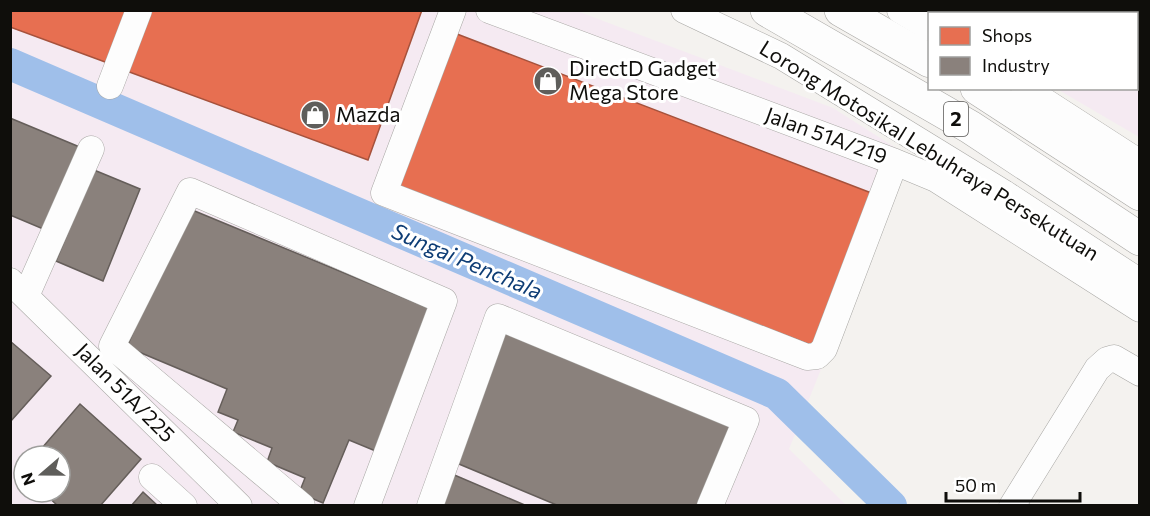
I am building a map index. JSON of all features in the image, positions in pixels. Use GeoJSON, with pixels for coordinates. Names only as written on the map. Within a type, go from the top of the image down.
{"type":"FeatureCollection","features":[{"type":"Feature","properties":{"kind":"highway","name":"2"},"geometry":{"type":"LineString","coordinates":[[767,10],[970,128],[1140,239]]}},
{"type":"Feature","properties":{"kind":"highway"},"geometry":{"type":"LineString","coordinates":[[842,10],[928,60]]}},
{"type":"Feature","properties":{"kind":"highway","name":"2"},"geometry":{"type":"LineString","coordinates":[[980,90],[1140,194]]}},
{"type":"Feature","properties":{"kind":"street"},"geometry":{"type":"LineString","coordinates":[[110,86],[139,10]]}},
{"type":"Feature","properties":{"kind":"street"},"geometry":{"type":"LineString","coordinates":[[453,10],[384,193],[807,357],[817,356],[824,349],[896,162]]}},
{"type":"Feature","properties":{"kind":"street","name":"Jalan 51A/219"},"geometry":{"type":"LineString","coordinates":[[489,10],[936,179],[1140,309]]}},
{"type":"Feature","properties":{"kind":"street","name":"Lorong Motosikal Lebuhraya Persekutuan"},"geometry":{"type":"LineString","coordinates":[[684,10],[781,56],[1004,193],[1140,282]]}},
{"type":"Feature","properties":{"kind":"street"},"geometry":{"type":"LineString","coordinates":[[900,10],[928,27]]}},
{"type":"Feature","properties":{"kind":"street"},"geometry":{"type":"LineString","coordinates":[[1027,90],[1140,163]]}},
{"type":"Feature","properties":{"kind":"street"},"geometry":{"type":"LineString","coordinates":[[18,288],[91,149]]}},
{"type":"Feature","properties":{"kind":"street"},"geometry":{"type":"LineString","coordinates":[[302,506],[112,346],[190,191],[444,302],[367,506]]}},
{"type":"Feature","properties":{"kind":"street","name":"Jalan 51A/225"},"geometry":{"type":"LineString","coordinates":[[18,288],[239,506]]}},
{"type":"Feature","properties":{"kind":"street"},"geometry":{"type":"LineString","coordinates":[[430,506],[498,317],[746,420],[710,506]]}},
{"type":"Feature","properties":{"kind":"street"},"geometry":{"type":"LineString","coordinates":[[1012,506],[1097,369],[1113,358],[1140,373]]}},
{"type":"Feature","properties":{"kind":"street"},"geometry":{"type":"LineString","coordinates":[[152,477],[184,506]]}},
{"type":"Feature","properties":{"kind":"shaded area"},"geometry":{"type":"Polygon","coordinates":[[[1055,10],[1060,12],[928,13],[925,11],[1055,10]]]}},
{"type":"Feature","properties":{"kind":"shaded area"},"geometry":{"type":"Polygon","coordinates":[[[10,11],[577,11],[833,108],[907,155],[789,449],[846,505],[11,505],[10,11]]]}},
{"type":"Feature","properties":{"kind":"shaded area"},"geometry":{"type":"Polygon","coordinates":[[[1138,37],[1140,37],[1139,137],[1059,90],[1138,90],[1138,37]]]}},
{"type":"Feature","properties":{"kind":"building: Shops"},"geometry":{"type":"Polygon","coordinates":[[[10,10],[135,10],[116,66],[10,27],[10,10]]]}},
{"type":"Feature","properties":{"kind":"building: Shops","name":"Mazda"},"geometry":{"type":"Polygon","coordinates":[[[145,10],[422,10],[368,160],[124,70],[145,10]]]}},
{"type":"Feature","properties":{"kind":"building: Shops"},"geometry":{"type":"Polygon","coordinates":[[[457,34],[874,194],[816,347],[399,187],[457,34]]]}},
{"type":"Feature","properties":{"kind":"building: Industry"},"geometry":{"type":"Polygon","coordinates":[[[10,118],[82,148],[48,231],[10,215],[10,118]]]}},
{"type":"Feature","properties":{"kind":"building: Industry"},"geometry":{"type":"Polygon","coordinates":[[[94,170],[140,189],[103,281],[56,261],[94,170]]]}},
{"type":"Feature","properties":{"kind":"building: Industry"},"geometry":{"type":"Polygon","coordinates":[[[185,207],[436,311],[378,452],[349,440],[323,503],[299,493],[305,478],[267,462],[272,448],[233,432],[238,420],[218,412],[227,389],[127,347],[185,207]]]}},
{"type":"Feature","properties":{"kind":"building: Industry"},"geometry":{"type":"Polygon","coordinates":[[[503,324],[735,422],[701,506],[559,506],[447,459],[503,324]]]}},
{"type":"Feature","properties":{"kind":"building: Industry"},"geometry":{"type":"Polygon","coordinates":[[[10,341],[51,376],[10,422],[10,341]]]}},
{"type":"Feature","properties":{"kind":"building: Industry"},"geometry":{"type":"Polygon","coordinates":[[[80,404],[141,459],[100,506],[58,506],[56,504],[72,504],[72,444],[45,444],[80,404]]]}},
{"type":"Feature","properties":{"kind":"building: Industry"},"geometry":{"type":"Polygon","coordinates":[[[452,474],[527,506],[439,506],[452,474]]]}},
{"type":"Feature","properties":{"kind":"building: Industry"},"geometry":{"type":"Polygon","coordinates":[[[143,492],[158,506],[131,506],[143,492]]]}},
{"type":"Feature","properties":{"kind":"waterway","name":"Sungai Penchala"},"geometry":{"type":"LineString","coordinates":[[10,64],[777,394],[891,506]]}},
{"type":"Feature","properties":{"kind":"place","name":"DirectD Gadget Mega Store"},"geometry":{"type":"Point","coordinates":[548,81]}},
{"type":"Feature","properties":{"kind":"place","name":"Mazda"},"geometry":{"type":"Point","coordinates":[315,115]}}]}
